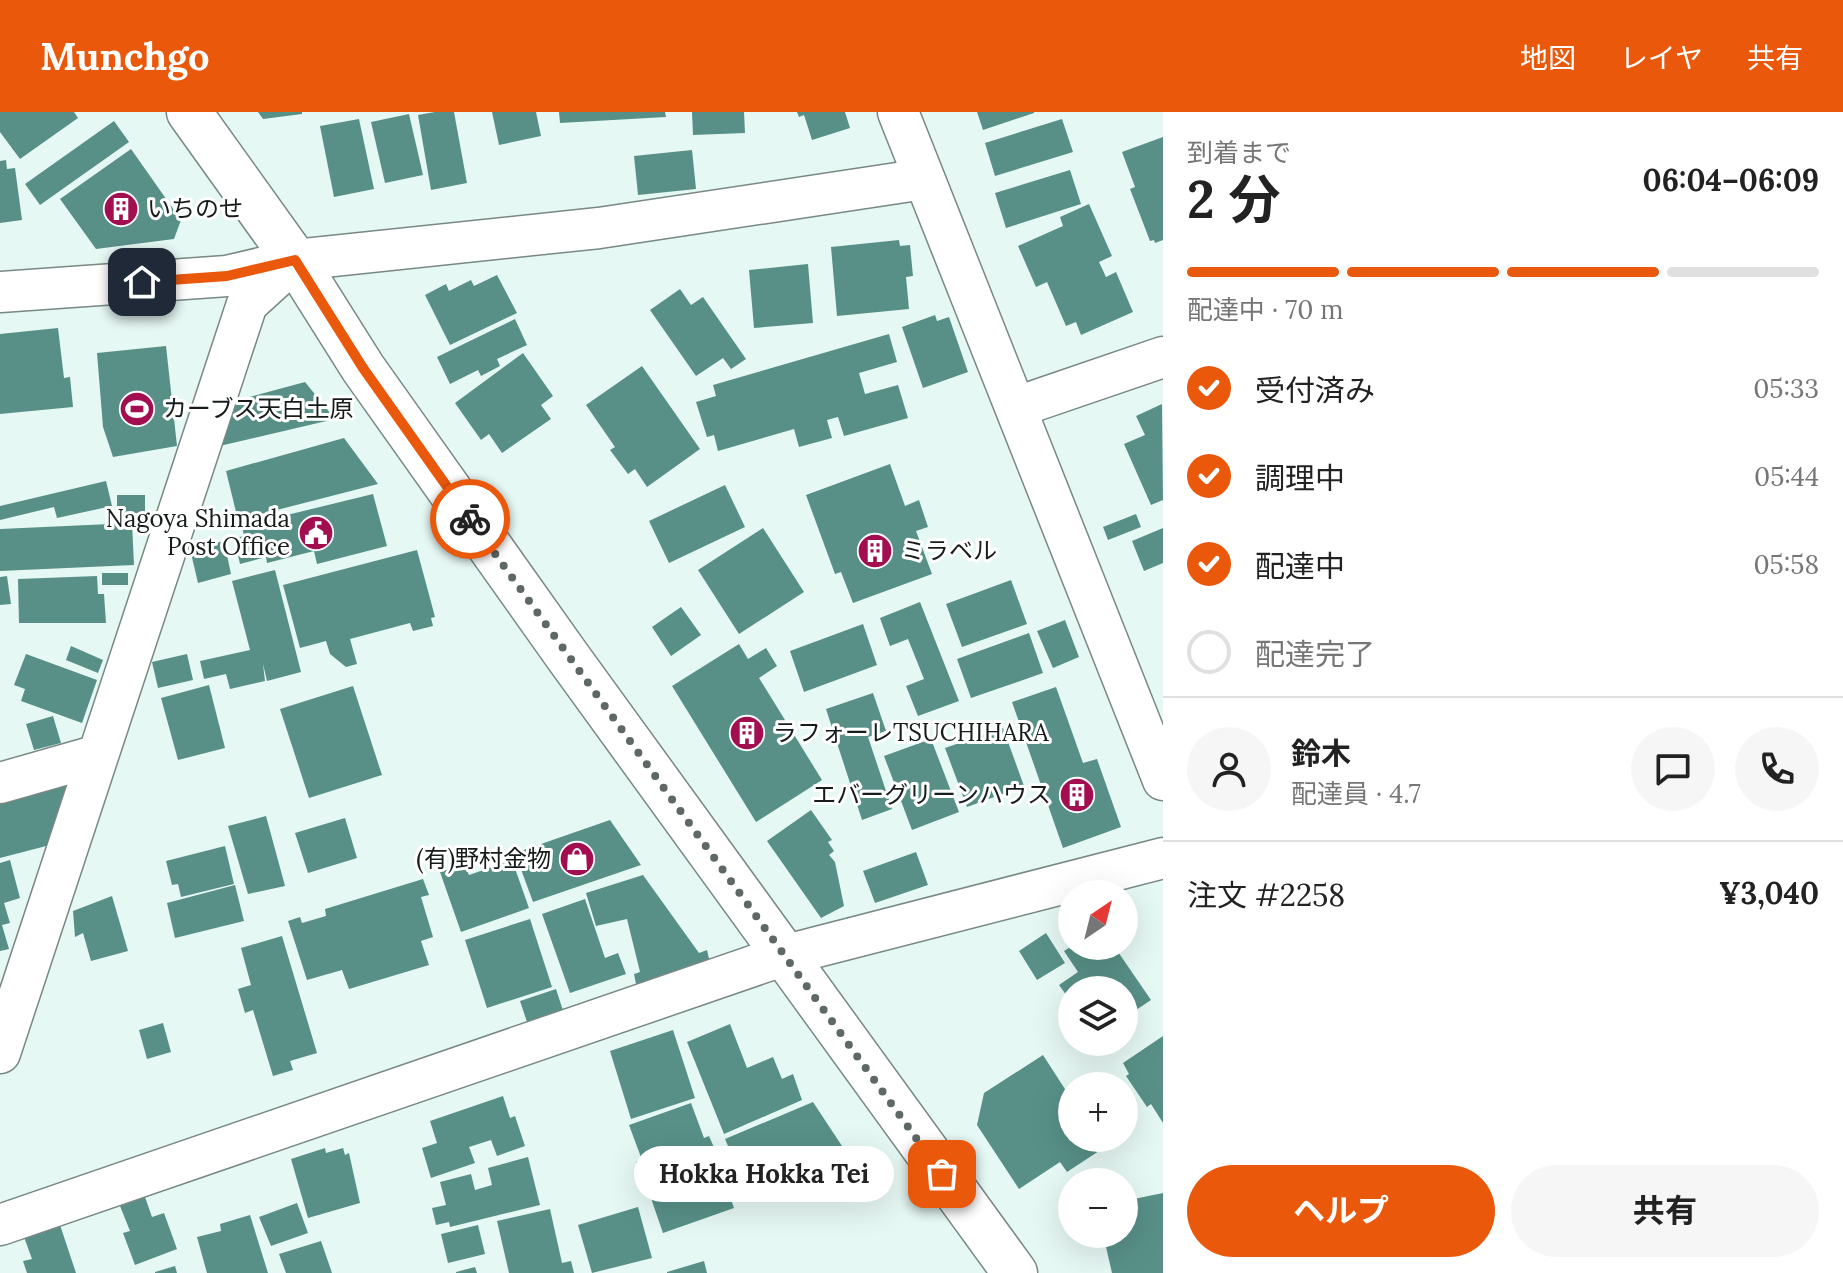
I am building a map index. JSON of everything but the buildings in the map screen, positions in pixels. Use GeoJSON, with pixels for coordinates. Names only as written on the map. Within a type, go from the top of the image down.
{"type":"FeatureCollection","features":[{"type":"Feature","properties":{"kind":"main road"},"geometry":{"type":"LineString","coordinates":[[189,112],[295,260],[372,380],[782,956],[1015,1273]]}},
{"type":"Feature","properties":{"kind":"street"},"geometry":{"type":"LineString","coordinates":[[898,112],[1163,780]]}},
{"type":"Feature","properties":{"kind":"street"},"geometry":{"type":"LineString","coordinates":[[0,292],[227,276],[295,260],[599,228],[924,179]]}},
{"type":"Feature","properties":{"kind":"street"},"geometry":{"type":"LineString","coordinates":[[0,1053],[95,756],[247,304],[295,260]]}},
{"type":"Feature","properties":{"kind":"street"},"geometry":{"type":"LineString","coordinates":[[1017,407],[1163,357]]}},
{"type":"Feature","properties":{"kind":"street"},"geometry":{"type":"LineString","coordinates":[[0,783],[95,756]]}},
{"type":"Feature","properties":{"kind":"street"},"geometry":{"type":"LineString","coordinates":[[0,1225],[782,956],[1163,858]]}},
{"type":"Feature","properties":{"kind":"way so far"},"geometry":{"type":"LineString","coordinates":[[470,519],[708,855],[942,1174]]}},
{"type":"Feature","properties":{"kind":"place","name":"いちのせ"},"geometry":{"type":"Point","coordinates":[121,209]}},
{"type":"Feature","properties":{"kind":"place","name":"カーブス天白土原"},"geometry":{"type":"Point","coordinates":[137,409]}},
{"type":"Feature","properties":{"kind":"place","name":"Nagoya Shimada Post Office"},"geometry":{"type":"Point","coordinates":[316,533]}},
{"type":"Feature","properties":{"kind":"place","name":"ミラベル"},"geometry":{"type":"Point","coordinates":[875,551]}},
{"type":"Feature","properties":{"kind":"place","name":"ラフォーレTSUCHIHARA"},"geometry":{"type":"Point","coordinates":[747,733]}},
{"type":"Feature","properties":{"kind":"place","name":"エバーグリーンハウス"},"geometry":{"type":"Point","coordinates":[1077,795]}},
{"type":"Feature","properties":{"kind":"place","name":"(有)野村金物"},"geometry":{"type":"Point","coordinates":[577,859]}},
{"type":"Feature","properties":{"kind":"place","name":"Hokka Hokka Tei"},"geometry":{"type":"Point","coordinates":[942,1174]}},
{"type":"Feature","properties":{"kind":"route"},"geometry":{"type":"LineString","coordinates":[[142,282],[227,276],[295,260],[363,368],[470,519]]}}]}
